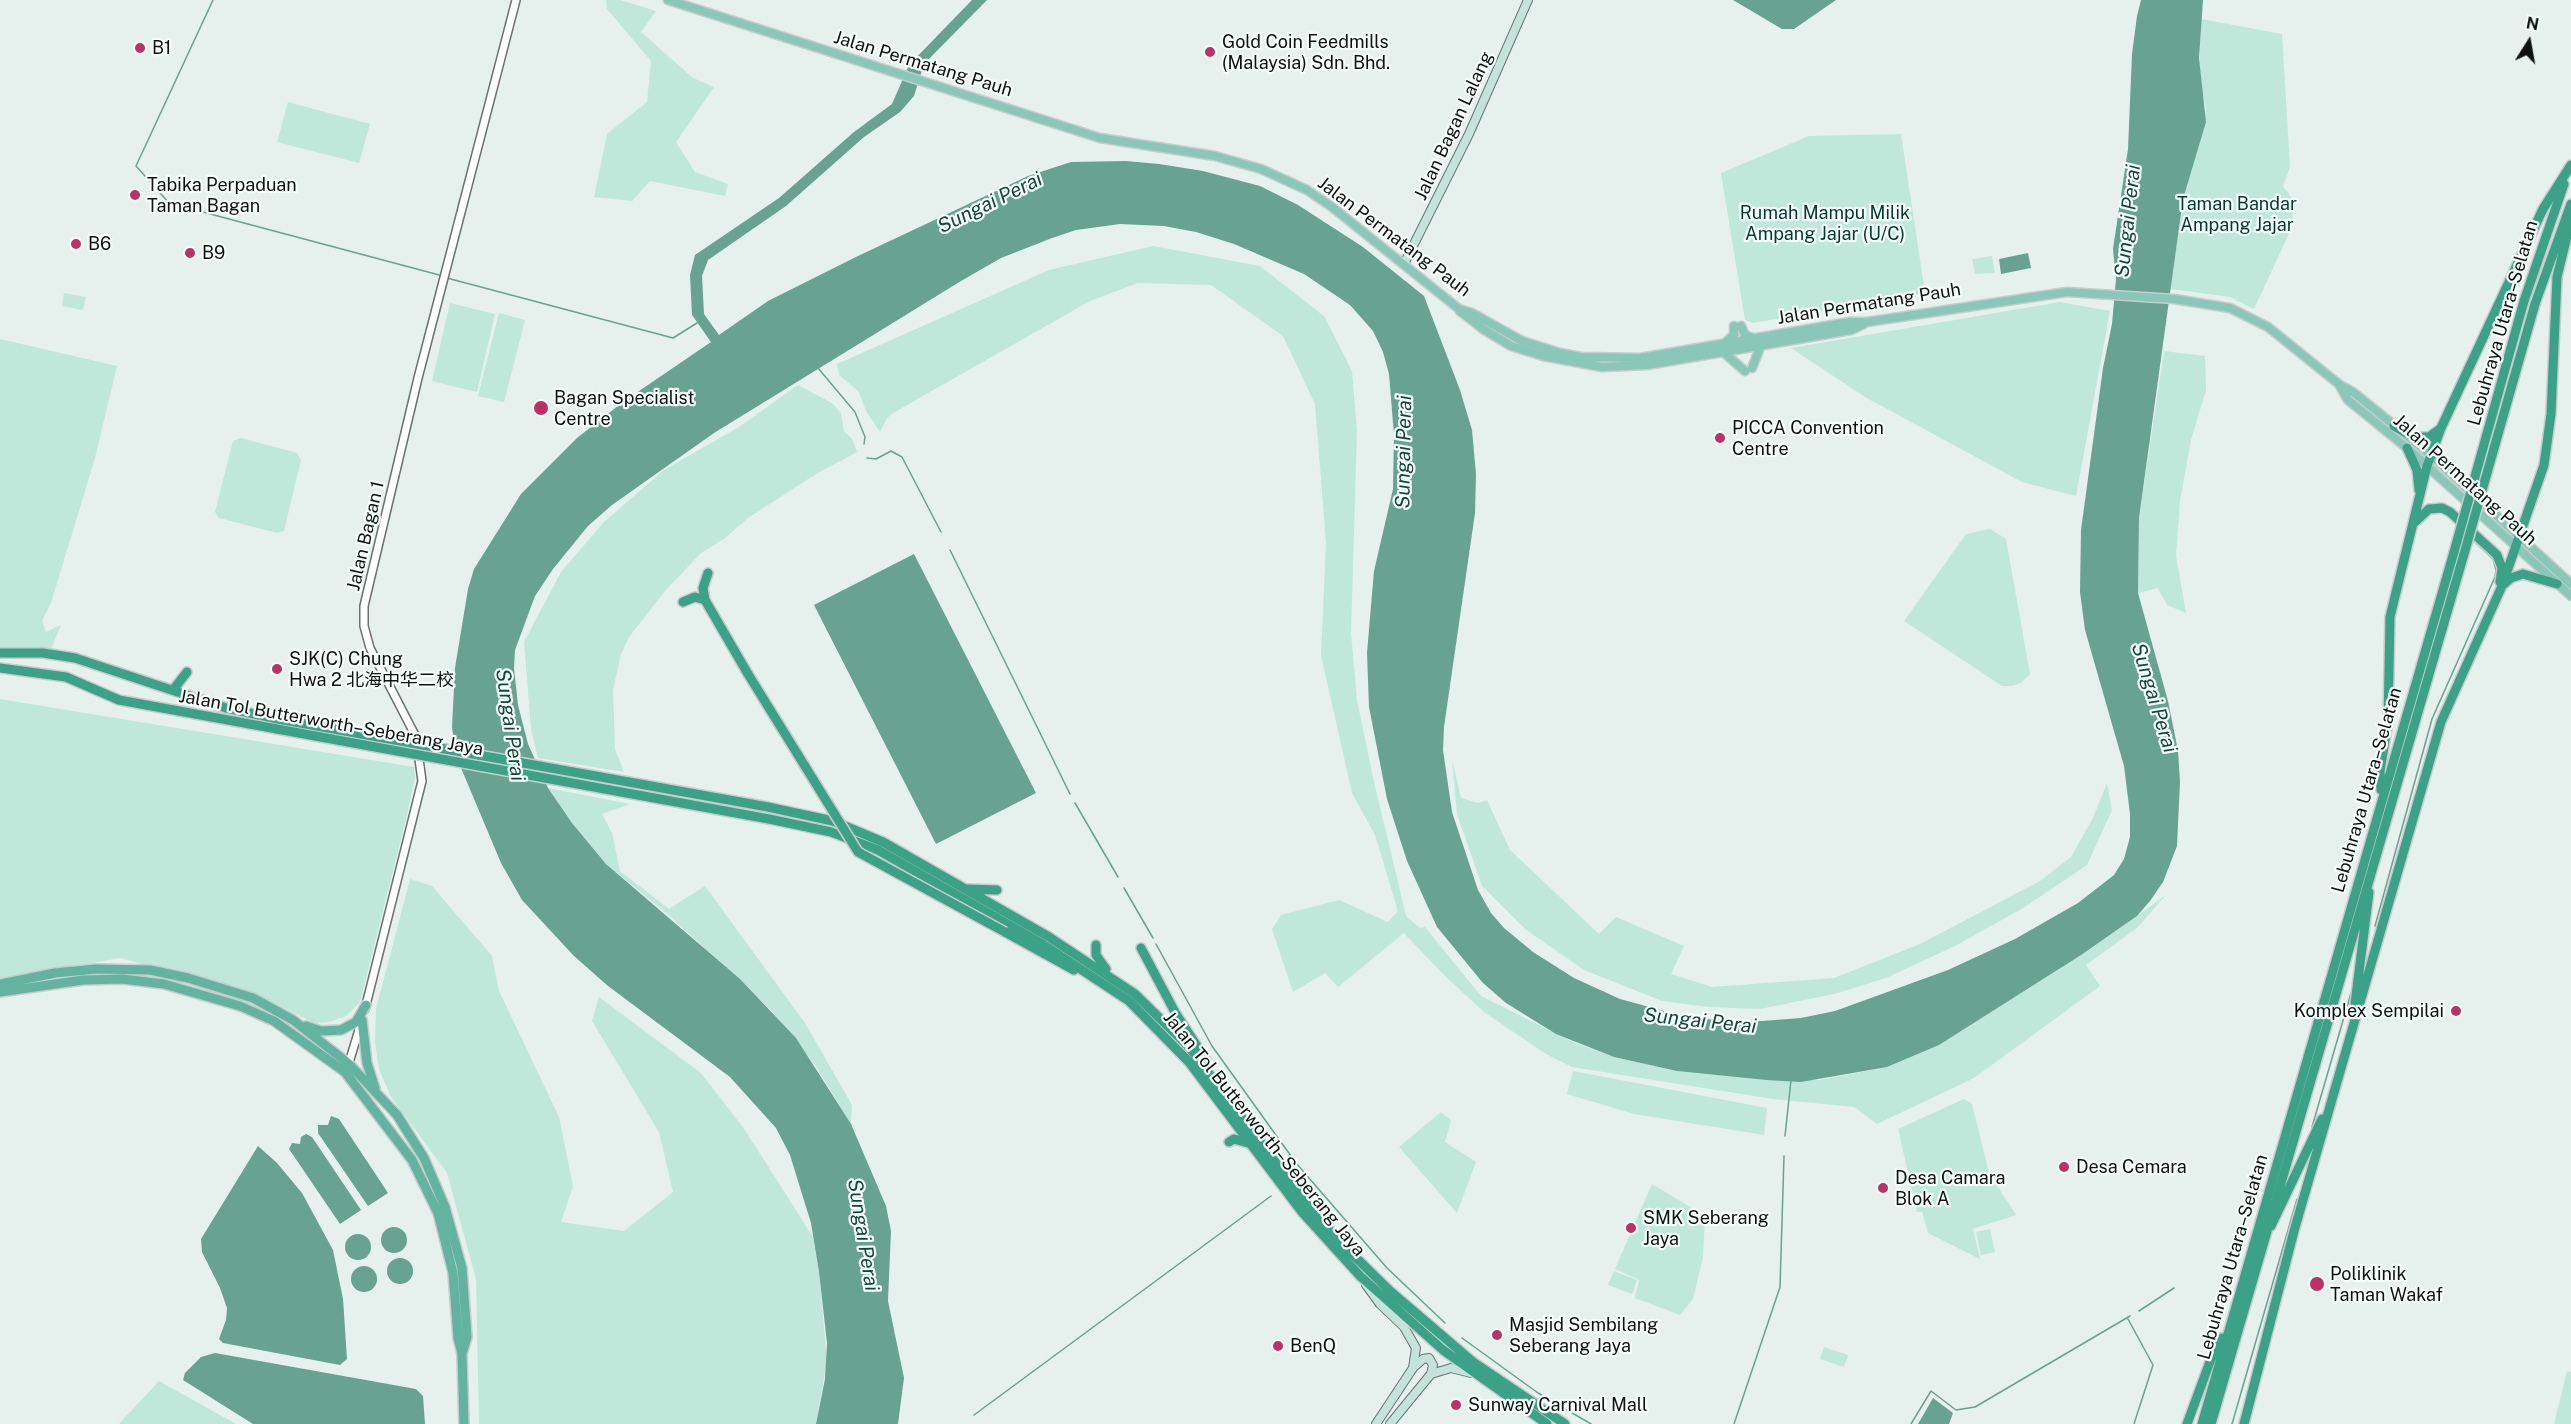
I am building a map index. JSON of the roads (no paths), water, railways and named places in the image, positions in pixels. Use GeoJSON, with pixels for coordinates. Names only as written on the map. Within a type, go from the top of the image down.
{"type":"FeatureCollection","features":[{"type":"Feature","properties":{"kind":"highway","name":"Lebuhraya Utara–Selatan"},"geometry":{"type":"LineString","coordinates":[[2202,1424],[2454,552],[2524,301],[2555,205],[2571,166]]}},
{"type":"Feature","properties":{"kind":"highway"},"geometry":{"type":"LineString","coordinates":[[2382,796],[2380,771],[2388,722],[2389,629],[2427,466],[2441,428],[2543,208],[2571,166]]}},
{"type":"Feature","properties":{"kind":"highway","name":"Lebuhraya Utara–Selatan"},"geometry":{"type":"LineString","coordinates":[[2211,1424],[2535,304],[2571,204]]}},
{"type":"Feature","properties":{"kind":"highway"},"geometry":{"type":"LineString","coordinates":[[2244,1424],[2271,1315],[2441,722],[2517,548],[2548,450],[2557,277],[2571,220]]}},
{"type":"Feature","properties":{"kind":"highway"},"geometry":{"type":"LineString","coordinates":[[2394,426],[2412,436],[2422,437],[2429,437],[2441,428]]}},
{"type":"Feature","properties":{"kind":"highway"},"geometry":{"type":"LineString","coordinates":[[2407,448],[2417,470],[2420,498]]}},
{"type":"Feature","properties":{"kind":"highway"},"geometry":{"type":"LineString","coordinates":[[2414,524],[2424,512],[2438,507],[2450,512],[2467,526],[2500,560],[2502,572],[2496,597]]}},
{"type":"Feature","properties":{"kind":"highway"},"geometry":{"type":"LineString","coordinates":[[708,573],[703,588],[705,600],[747,674],[858,852],[1005,932],[1114,984]]}},
{"type":"Feature","properties":{"kind":"highway"},"geometry":{"type":"LineString","coordinates":[[2502,586],[2511,578],[2523,574],[2557,584]]}},
{"type":"Feature","properties":{"kind":"highway"},"geometry":{"type":"LineString","coordinates":[[683,602],[695,597],[705,600]]}},
{"type":"Feature","properties":{"kind":"highway","name":"Jalan Tol Butterworth–Seberang Jaya"},"geometry":{"type":"LineString","coordinates":[[0,653],[43,653],[75,658],[277,724],[769,819],[831,832],[878,850],[1114,984],[1171,1041],[1302,1212],[1360,1276],[1418,1330],[1473,1374],[1547,1424]]}},
{"type":"Feature","properties":{"kind":"highway","name":"Jalan Tol Butterworth–Seberang Jaya"},"geometry":{"type":"LineString","coordinates":[[0,668],[66,677],[119,700],[277,724],[768,807],[833,821],[861,831],[966,889],[1156,1013],[1226,1092],[1312,1211],[1375,1276],[1473,1362],[1565,1424]]}},
{"type":"Feature","properties":{"kind":"highway"},"geometry":{"type":"LineString","coordinates":[[173,690],[187,672]]}},
{"type":"Feature","properties":{"kind":"highway"},"geometry":{"type":"LineString","coordinates":[[226,708],[227,696]]}},
{"type":"Feature","properties":{"kind":"highway"},"geometry":{"type":"LineString","coordinates":[[2350,1038],[2372,869]]}},
{"type":"Feature","properties":{"kind":"highway"},"geometry":{"type":"LineString","coordinates":[[966,889],[997,890]]}},
{"type":"Feature","properties":{"kind":"highway"},"geometry":{"type":"LineString","coordinates":[[1096,945],[1100,962],[1114,984]]}},
{"type":"Feature","properties":{"kind":"highway"},"geometry":{"type":"LineString","coordinates":[[1141,948],[1176,1014],[1226,1092]]}},
{"type":"Feature","properties":{"kind":"highway"},"geometry":{"type":"LineString","coordinates":[[0,992],[13,986],[76,970],[150,970],[188,978],[253,998],[316,1031],[340,1030],[356,1022],[366,1005]]}},
{"type":"Feature","properties":{"kind":"highway"},"geometry":{"type":"LineString","coordinates":[[0,984],[13,986],[108,978],[149,981],[179,988],[240,1006],[274,1021],[347,1068],[412,1160],[438,1213],[453,1273],[458,1338],[462,1354],[464,1424]]}},
{"type":"Feature","properties":{"kind":"highway"},"geometry":{"type":"LineString","coordinates":[[293,1020],[376,1091],[397,1115],[424,1158],[445,1206],[462,1268],[467,1337],[462,1354]]}},
{"type":"Feature","properties":{"kind":"highway"},"geometry":{"type":"LineString","coordinates":[[362,1020],[367,1063],[376,1091]]}},
{"type":"Feature","properties":{"kind":"highway"},"geometry":{"type":"LineString","coordinates":[[2264,1235],[2282,1205],[2332,1098]]}},
{"type":"Feature","properties":{"kind":"highway"},"geometry":{"type":"LineString","coordinates":[[1229,1142],[1234,1139],[1248,1143]]}},
{"type":"Feature","properties":{"kind":"highway"},"geometry":{"type":"LineString","coordinates":[[2187,1424],[2211,1359],[2228,1329]]}},
{"type":"Feature","properties":{"kind":"main road","name":"Jalan Permatang Pauh"},"geometry":{"type":"LineString","coordinates":[[668,0],[1117,142],[1215,156],[1261,169],[1324,201],[1483,330],[1511,346],[1576,363],[1626,367],[1850,322],[1867,322],[2052,294],[2174,298],[2210,303],[2244,314],[2268,327],[2340,385],[2353,392],[2431,455],[2571,584]]}},
{"type":"Feature","properties":{"kind":"main road","name":"Jalan Bagan Lalang"},"geometry":{"type":"LineString","coordinates":[[1404,264],[1469,134],[1528,0]]}},
{"type":"Feature","properties":{"kind":"main road"},"geometry":{"type":"LineString","coordinates":[[1738,326],[1745,335],[1758,342],[1748,370],[1721,348],[1732,339],[1738,326]]}},
{"type":"Feature","properties":{"kind":"main road","name":"Jalan Permatang Pauh"},"geometry":{"type":"LineString","coordinates":[[2340,385],[2348,400],[2407,448],[2571,596]]}},
{"type":"Feature","properties":{"kind":"main road"},"geometry":{"type":"LineString","coordinates":[[1360,1276],[1380,1304],[1413,1339],[1416,1354],[1413,1368]]}},
{"type":"Feature","properties":{"kind":"main road"},"geometry":{"type":"LineString","coordinates":[[1376,1424],[1413,1368],[1423,1359],[1429,1358],[1433,1362],[1431,1374],[1390,1424]]}},
{"type":"Feature","properties":{"kind":"main road"},"geometry":{"type":"LineString","coordinates":[[1431,1374],[1451,1368],[1473,1374]]}},
{"type":"Feature","properties":{"kind":"street","name":"Jalan Bagan 1"},"geometry":{"type":"LineString","coordinates":[[347,1068],[366,1005],[422,780],[416,737],[370,648],[364,626],[364,606],[442,287],[516,0]]}},
{"type":"Feature","properties":{"kind":"water","name":"Sungai Perai"},"geometry":{"type":"Polygon","coordinates":[[[972,0],[987,0],[924,64],[914,96],[900,112],[864,137],[786,206],[708,260],[702,276],[704,314],[719,335],[768,301],[858,256],[1028,176],[1071,162],[1126,161],[1159,164],[1203,171],[1260,186],[1298,205],[1363,247],[1424,296],[1460,390],[1472,430],[1476,474],[1475,513],[1444,727],[1443,750],[1452,812],[1478,890],[1491,913],[1504,928],[1533,952],[1574,978],[1620,999],[1664,1011],[1701,1019],[1762,1021],[1801,1018],[1835,1011],[1948,970],[2015,939],[2078,903],[2114,875],[2124,859],[2130,837],[2130,814],[2124,766],[2085,630],[2080,592],[2081,530],[2103,368],[2112,324],[2116,279],[2113,249],[2128,149],[2132,54],[2137,16],[2141,0],[2203,0],[2199,58],[2206,122],[2183,199],[2139,518],[2138,593],[2168,701],[2178,751],[2180,782],[2177,846],[2163,882],[2150,901],[2137,916],[2081,955],[1939,1045],[1887,1067],[1801,1082],[1766,1080],[1677,1071],[1614,1057],[1556,1034],[1506,1003],[1483,983],[1437,927],[1407,861],[1387,799],[1369,707],[1367,653],[1374,571],[1393,489],[1394,435],[1389,374],[1383,352],[1373,331],[1350,305],[1304,274],[1234,244],[1196,232],[1164,226],[1120,224],[1076,230],[1052,238],[1001,258],[961,281],[714,433],[612,505],[588,526],[553,569],[535,596],[515,650],[514,668],[518,705],[528,744],[548,788],[572,823],[606,864],[740,979],[796,1038],[851,1124],[886,1206],[891,1231],[888,1301],[904,1378],[898,1424],[816,1424],[825,1379],[827,1343],[811,1223],[790,1155],[776,1128],[730,1077],[608,986],[574,956],[522,900],[501,863],[456,756],[452,727],[455,668],[468,589],[474,569],[521,494],[577,438],[623,402],[711,342],[692,315],[690,275],[695,255],[779,198],[854,132],[892,104],[909,65],[972,0]]]}},
{"type":"Feature","properties":{"kind":"water"},"geometry":{"type":"Polygon","coordinates":[[[1733,0],[1836,0],[1794,29],[1782,29],[1733,0]]]}},
{"type":"Feature","properties":{"kind":"water"},"geometry":{"type":"Polygon","coordinates":[[[2028,253],[2031,268],[2001,274],[1999,259],[2028,253]]]}},
{"type":"Feature","properties":{"kind":"water"},"geometry":{"type":"Polygon","coordinates":[[[914,554],[1036,793],[936,844],[814,605],[914,554]]]}},
{"type":"Feature","properties":{"kind":"water"},"geometry":{"type":"Polygon","coordinates":[[[331,1116],[339,1119],[388,1193],[368,1206],[318,1133],[318,1125],[328,1125],[331,1116]]]}},
{"type":"Feature","properties":{"kind":"water"},"geometry":{"type":"Polygon","coordinates":[[[306,1134],[312,1137],[361,1210],[340,1224],[289,1149],[292,1143],[300,1144],[301,1137],[306,1134]]]}},
{"type":"Feature","properties":{"kind":"water"},"geometry":{"type":"Polygon","coordinates":[[[258,1146],[277,1163],[302,1193],[333,1250],[343,1299],[347,1359],[340,1365],[223,1343],[219,1339],[226,1320],[227,1308],[202,1252],[201,1239],[258,1146]]]}},
{"type":"Feature","properties":{"kind":"water"},"geometry":{"type":"Polygon","coordinates":[[[394,1227],[403,1231],[407,1240],[403,1249],[394,1253],[385,1249],[381,1240],[385,1231],[394,1227]]]}},
{"type":"Feature","properties":{"kind":"water"},"geometry":{"type":"Polygon","coordinates":[[[358,1234],[367,1238],[371,1247],[367,1256],[358,1260],[349,1256],[345,1247],[349,1238],[358,1234]]]}},
{"type":"Feature","properties":{"kind":"water"},"geometry":{"type":"Polygon","coordinates":[[[400,1258],[409,1262],[413,1271],[409,1280],[400,1284],[391,1280],[387,1271],[391,1262],[400,1258]]]}},
{"type":"Feature","properties":{"kind":"water"},"geometry":{"type":"Polygon","coordinates":[[[364,1266],[373,1270],[377,1279],[373,1288],[364,1292],[355,1288],[351,1279],[355,1270],[364,1266]]]}},
{"type":"Feature","properties":{"kind":"water"},"geometry":{"type":"Polygon","coordinates":[[[215,1353],[416,1389],[423,1396],[425,1424],[253,1424],[183,1380],[185,1373],[201,1357],[215,1353]]]}},
{"type":"Feature","properties":{"kind":"water"},"geometry":{"type":"Polygon","coordinates":[[[1933,1398],[1953,1413],[1949,1424],[1918,1424],[1933,1398]]]}},
{"type":"Feature","properties":{"kind":"waterway"},"geometry":{"type":"LineString","coordinates":[[213,0],[136,166],[169,203],[443,276]]}},
{"type":"Feature","properties":{"kind":"waterway"},"geometry":{"type":"LineString","coordinates":[[447,278],[673,338],[697,323]]}},
{"type":"Feature","properties":{"kind":"waterway"},"geometry":{"type":"LineString","coordinates":[[818,368],[855,412],[865,437],[864,444]]}},
{"type":"Feature","properties":{"kind":"waterway"},"geometry":{"type":"LineString","coordinates":[[867,458],[876,459],[891,451],[902,457],[941,532]]}},
{"type":"Feature","properties":{"kind":"waterway"},"geometry":{"type":"LineString","coordinates":[[2375,926],[2432,719],[2495,577],[2493,559],[2475,542]]}},
{"type":"Feature","properties":{"kind":"waterway"},"geometry":{"type":"LineString","coordinates":[[950,550],[1070,794]]}},
{"type":"Feature","properties":{"kind":"waterway"},"geometry":{"type":"LineString","coordinates":[[1075,803],[1118,877]]}},
{"type":"Feature","properties":{"kind":"waterway"},"geometry":{"type":"LineString","coordinates":[[1124,888],[1153,938]]}},
{"type":"Feature","properties":{"kind":"waterway"},"geometry":{"type":"LineString","coordinates":[[1156,944],[1212,1046],[1296,1163],[1387,1268],[1445,1323]]}},
{"type":"Feature","properties":{"kind":"waterway"},"geometry":{"type":"LineString","coordinates":[[2312,1127],[2351,993]]}},
{"type":"Feature","properties":{"kind":"waterway"},"geometry":{"type":"LineString","coordinates":[[1785,1136],[1791,1080]]}},
{"type":"Feature","properties":{"kind":"waterway"},"geometry":{"type":"LineString","coordinates":[[1734,1424],[1780,1287],[1784,1156]]}},
{"type":"Feature","properties":{"kind":"waterway"},"geometry":{"type":"LineString","coordinates":[[1291,1168],[1296,1164]]}},
{"type":"Feature","properties":{"kind":"waterway"},"geometry":{"type":"LineString","coordinates":[[974,1415],[1271,1196]]}},
{"type":"Feature","properties":{"kind":"waterway"},"geometry":{"type":"LineString","coordinates":[[2232,1424],[2297,1199]]}},
{"type":"Feature","properties":{"kind":"waterway"},"geometry":{"type":"LineString","coordinates":[[2139,1311],[2174,1288]]}},
{"type":"Feature","properties":{"kind":"waterway"},"geometry":{"type":"LineString","coordinates":[[1911,1424],[1931,1391],[1956,1410],[1975,1407],[2130,1316]]}},
{"type":"Feature","properties":{"kind":"waterway"},"geometry":{"type":"LineString","coordinates":[[2128,1319],[2153,1365],[2134,1424]]}},
{"type":"Feature","properties":{"kind":"waterway"},"geometry":{"type":"LineString","coordinates":[[1462,1338],[1538,1393],[1591,1424]]}},
{"type":"Feature","properties":{"kind":"place","name":"B1"},"geometry":{"type":"Point","coordinates":[140,48]}},
{"type":"Feature","properties":{"kind":"place","name":"Gold Coin Feedmills (Malaysia) Sdn. Bhd."},"geometry":{"type":"Point","coordinates":[1210,52]}},
{"type":"Feature","properties":{"kind":"place","name":"Tabika Perpaduan Taman Bagan"},"geometry":{"type":"Point","coordinates":[135,195]}},
{"type":"Feature","properties":{"kind":"place","name":"B6"},"geometry":{"type":"Point","coordinates":[76,244]}},
{"type":"Feature","properties":{"kind":"place","name":"B9"},"geometry":{"type":"Point","coordinates":[190,253]}},
{"type":"Feature","properties":{"kind":"place","name":"Bagan Specialist Centre"},"geometry":{"type":"Point","coordinates":[541,408]}},
{"type":"Feature","properties":{"kind":"place","name":"PICCA Convention Centre"},"geometry":{"type":"Point","coordinates":[1720,438]}},
{"type":"Feature","properties":{"kind":"place","name":"SJK(C) Chung Hwa 2 北海中华二校"},"geometry":{"type":"Point","coordinates":[277,669]}},
{"type":"Feature","properties":{"kind":"place","name":"Komplex Sempilai"},"geometry":{"type":"Point","coordinates":[2456,1011]}},
{"type":"Feature","properties":{"kind":"place","name":"Desa Cemara"},"geometry":{"type":"Point","coordinates":[2064,1167]}},
{"type":"Feature","properties":{"kind":"place","name":"Desa Camara Blok A"},"geometry":{"type":"Point","coordinates":[1883,1188]}},
{"type":"Feature","properties":{"kind":"place","name":"SMK Seberang Jaya"},"geometry":{"type":"Point","coordinates":[1631,1228]}},
{"type":"Feature","properties":{"kind":"place","name":"Poliklinik Taman Wakaf"},"geometry":{"type":"Point","coordinates":[2317,1284]}},
{"type":"Feature","properties":{"kind":"place","name":"Masjid Sembilang Seberang Jaya"},"geometry":{"type":"Point","coordinates":[1497,1335]}},
{"type":"Feature","properties":{"kind":"place","name":"BenQ"},"geometry":{"type":"Point","coordinates":[1278,1346]}},
{"type":"Feature","properties":{"kind":"place","name":"Sunway Carnival Mall"},"geometry":{"type":"Point","coordinates":[1456,1405]}},
{"type":"Feature","properties":{"kind":"park label","name":"Taman Bandar Ampang Jajar"},"geometry":{"type":"Point","coordinates":[2237,214]}},
{"type":"Feature","properties":{"kind":"park label","name":"Rumah Mampu Milik Ampang Jajar (U/C)"},"geometry":{"type":"Point","coordinates":[1825,223]}}]}
